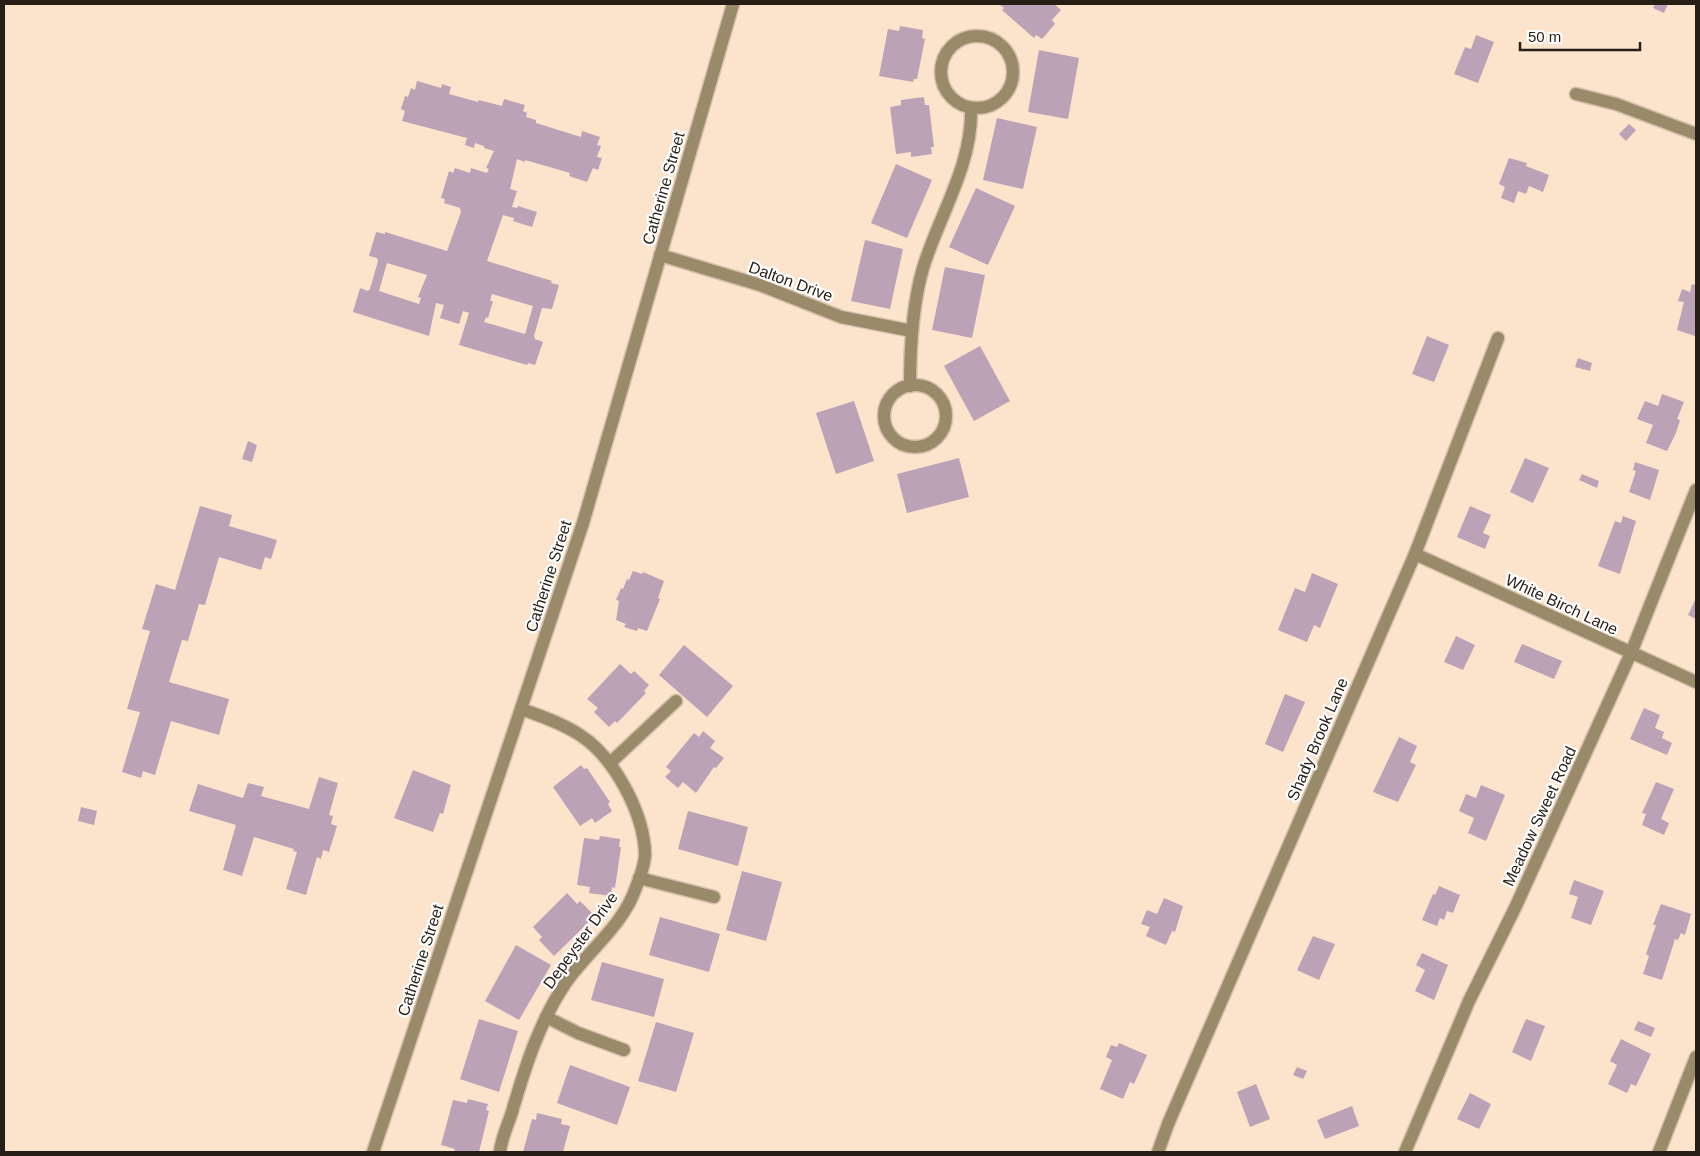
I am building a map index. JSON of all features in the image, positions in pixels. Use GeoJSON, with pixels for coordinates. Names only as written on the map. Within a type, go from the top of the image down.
{"type":"FeatureCollection","features":[{"type":"Feature","properties":{"kind":"street","name":"Catherine Street"},"geometry":{"type":"LineString","coordinates":[[373,1152],[583,523],[733,4]]}},
{"type":"Feature","properties":{"kind":"street"},"geometry":{"type":"LineString","coordinates":[[968,36],[983,36],[996,41],[1007,51],[1013,64],[1013,78],[1008,91],[999,102],[986,108],[971,108],[958,104],[947,94],[941,81],[941,66],[946,53],[956,43],[968,36]]}},
{"type":"Feature","properties":{"kind":"street"},"geometry":{"type":"LineString","coordinates":[[1576,94],[1616,104],[1696,134]]}},
{"type":"Feature","properties":{"kind":"street"},"geometry":{"type":"LineString","coordinates":[[910,386],[912,331],[923,269],[968,143],[971,108]]}},
{"type":"Feature","properties":{"kind":"street","name":"Dalton Drive"},"geometry":{"type":"LineString","coordinates":[[660,255],[760,285],[842,317],[912,331]]}},
{"type":"Feature","properties":{"kind":"street","name":"Shady Brook Lane"},"geometry":{"type":"LineString","coordinates":[[1158,1150],[1415,554],[1498,338]]}},
{"type":"Feature","properties":{"kind":"street"},"geometry":{"type":"LineString","coordinates":[[910,386],[929,389],[939,396],[945,407],[946,420],[943,431],[935,441],[924,446],[912,448],[900,444],[890,436],[884,426],[883,413],[887,402],[894,392],[910,386]]}},
{"type":"Feature","properties":{"kind":"street","name":"Meadow Sweet Road"},"geometry":{"type":"LineString","coordinates":[[1405,1152],[1469,1001],[1514,908],[1631,653],[1696,490]]}},
{"type":"Feature","properties":{"kind":"street","name":"White Birch Lane"},"geometry":{"type":"LineString","coordinates":[[1415,554],[1696,682]]}},
{"type":"Feature","properties":{"kind":"street"},"geometry":{"type":"LineString","coordinates":[[610,763],[676,701]]}},
{"type":"Feature","properties":{"kind":"street","name":"Depeyster Drive"},"geometry":{"type":"LineString","coordinates":[[500,1152],[524,1071],[546,1017],[567,981],[612,929],[635,892],[645,855],[639,823],[620,777],[610,763],[580,735],[558,722],[521,709]]}},
{"type":"Feature","properties":{"kind":"street"},"geometry":{"type":"LineString","coordinates":[[639,878],[714,897]]}},
{"type":"Feature","properties":{"kind":"street"},"geometry":{"type":"LineString","coordinates":[[546,1017],[578,1033],[624,1050]]}},
{"type":"Feature","properties":{"kind":"street"},"geometry":{"type":"LineString","coordinates":[[1659,1152],[1696,1056]]}},
{"type":"Feature","properties":{"kind":"building"},"geometry":{"type":"Polygon","coordinates":[[[999,4],[1054,4],[1061,10],[1052,20],[1055,24],[1042,39],[1036,35],[1034,38],[1002,10],[1004,8],[999,4]]]}},
{"type":"Feature","properties":{"kind":"building"},"geometry":{"type":"Polygon","coordinates":[[[1655,4],[1668,4],[1664,13],[1653,8],[1655,4]]]}},
{"type":"Feature","properties":{"kind":"building"},"geometry":{"type":"Polygon","coordinates":[[[900,26],[923,30],[922,38],[925,39],[917,79],[914,79],[913,82],[879,76],[888,29],[899,31],[900,26]]]}},
{"type":"Feature","properties":{"kind":"building"},"geometry":{"type":"Polygon","coordinates":[[[1476,35],[1494,42],[1478,83],[1454,74],[1465,47],[1471,49],[1476,35]]]}},
{"type":"Feature","properties":{"kind":"building"},"geometry":{"type":"Polygon","coordinates":[[[1039,50],[1079,58],[1068,119],[1028,112],[1039,50]]]}},
{"type":"Feature","properties":{"kind":"building"},"geometry":{"type":"Polygon","coordinates":[[[417,81],[441,88],[442,84],[451,87],[449,94],[478,102],[479,100],[502,106],[504,99],[525,105],[523,111],[527,113],[526,117],[536,120],[536,123],[581,137],[582,131],[600,137],[597,145],[601,146],[597,157],[602,158],[598,170],[593,168],[587,182],[569,176],[570,173],[517,159],[510,189],[517,191],[512,207],[517,208],[518,206],[537,212],[532,227],[513,221],[514,218],[503,215],[487,261],[552,281],[551,283],[559,285],[552,309],[542,308],[534,336],[535,339],[543,342],[535,365],[528,363],[527,365],[459,345],[469,313],[463,311],[459,324],[440,318],[444,305],[436,303],[429,336],[353,312],[360,288],[368,291],[370,289],[378,261],[377,258],[369,256],[376,232],[385,234],[385,232],[447,251],[461,212],[460,208],[444,203],[445,199],[441,198],[449,171],[453,173],[455,168],[470,173],[471,168],[487,173],[489,169],[486,168],[494,151],[475,143],[474,148],[465,145],[467,138],[402,121],[405,111],[401,109],[405,96],[408,97],[411,88],[415,90],[417,81]],[[387,263],[379,291],[419,304],[421,298],[418,297],[427,275],[387,263]],[[492,294],[490,301],[493,301],[488,318],[486,317],[484,322],[525,334],[533,306],[492,294]]]}},
{"type":"Feature","properties":{"kind":"building"},"geometry":{"type":"Polygon","coordinates":[[[924,97],[925,105],[929,105],[934,147],[931,147],[932,154],[911,157],[911,152],[896,154],[890,107],[901,105],[901,100],[924,97]]]}},
{"type":"Feature","properties":{"kind":"building"},"geometry":{"type":"Polygon","coordinates":[[[997,118],[1037,127],[1023,189],[983,180],[997,118]]]}},
{"type":"Feature","properties":{"kind":"building"},"geometry":{"type":"Polygon","coordinates":[[[1629,124],[1636,130],[1626,141],[1619,134],[1629,124]]]}},
{"type":"Feature","properties":{"kind":"building"},"geometry":{"type":"Polygon","coordinates":[[[1509,158],[1527,163],[1526,166],[1549,175],[1543,192],[1529,186],[1526,194],[1518,191],[1514,203],[1501,198],[1505,187],[1499,184],[1509,158]]]}},
{"type":"Feature","properties":{"kind":"building"},"geometry":{"type":"Polygon","coordinates":[[[896,164],[932,180],[907,238],[871,223],[896,164]]]}},
{"type":"Feature","properties":{"kind":"building"},"geometry":{"type":"Polygon","coordinates":[[[976,188],[1015,206],[988,265],[949,247],[976,188]]]}},
{"type":"Feature","properties":{"kind":"building"},"geometry":{"type":"Polygon","coordinates":[[[865,240],[903,249],[890,309],[851,301],[865,240]]]}},
{"type":"Feature","properties":{"kind":"building"},"geometry":{"type":"Polygon","coordinates":[[[945,267],[985,275],[972,338],[932,330],[945,267]]]}},
{"type":"Feature","properties":{"kind":"building"},"geometry":{"type":"Polygon","coordinates":[[[1692,284],[1696,285],[1695,336],[1677,330],[1684,302],[1678,301],[1682,289],[1690,292],[1692,284]]]}},
{"type":"Feature","properties":{"kind":"building"},"geometry":{"type":"Polygon","coordinates":[[[1427,336],[1449,345],[1434,382],[1412,374],[1427,336]]]}},
{"type":"Feature","properties":{"kind":"building"},"geometry":{"type":"Polygon","coordinates":[[[980,346],[1010,401],[974,421],[944,366],[980,346]]]}},
{"type":"Feature","properties":{"kind":"building"},"geometry":{"type":"Polygon","coordinates":[[[1578,358],[1592,363],[1590,371],[1575,367],[1578,358]]]}},
{"type":"Feature","properties":{"kind":"building"},"geometry":{"type":"Polygon","coordinates":[[[1662,394],[1684,402],[1677,419],[1680,420],[1676,433],[1667,451],[1646,443],[1653,425],[1637,419],[1645,401],[1658,406],[1662,394]]]}},
{"type":"Feature","properties":{"kind":"building"},"geometry":{"type":"Polygon","coordinates":[[[854,401],[874,461],[836,474],[816,413],[854,401]]]}},
{"type":"Feature","properties":{"kind":"building"},"geometry":{"type":"Polygon","coordinates":[[[248,441],[257,445],[252,462],[242,459],[248,441]]]}},
{"type":"Feature","properties":{"kind":"building"},"geometry":{"type":"Polygon","coordinates":[[[959,458],[969,497],[907,513],[897,474],[959,458]]]}},
{"type":"Feature","properties":{"kind":"building"},"geometry":{"type":"Polygon","coordinates":[[[1525,458],[1549,468],[1533,503],[1510,492],[1525,458]]]}},
{"type":"Feature","properties":{"kind":"building"},"geometry":{"type":"Polygon","coordinates":[[[1635,462],[1659,470],[1650,500],[1629,492],[1636,471],[1633,470],[1635,462]]]}},
{"type":"Feature","properties":{"kind":"building"},"geometry":{"type":"Polygon","coordinates":[[[1582,474],[1599,481],[1597,488],[1579,480],[1582,474]]]}},
{"type":"Feature","properties":{"kind":"building"},"geometry":{"type":"Polygon","coordinates":[[[200,506],[232,515],[229,526],[277,540],[271,559],[265,557],[261,570],[219,557],[205,605],[199,604],[188,641],[182,640],[169,682],[229,699],[219,735],[171,721],[155,775],[143,771],[141,778],[122,772],[140,712],[127,709],[150,631],[142,629],[156,584],[175,590],[200,506]]]}},
{"type":"Feature","properties":{"kind":"building"},"geometry":{"type":"Polygon","coordinates":[[[1470,506],[1491,515],[1483,533],[1490,536],[1485,549],[1457,537],[1470,506]]]}},
{"type":"Feature","properties":{"kind":"building"},"geometry":{"type":"Polygon","coordinates":[[[1623,516],[1636,521],[1620,574],[1598,566],[1615,521],[1621,523],[1623,516]]]}},
{"type":"Feature","properties":{"kind":"building"},"geometry":{"type":"Polygon","coordinates":[[[633,571],[642,574],[643,572],[664,581],[658,598],[660,599],[647,631],[638,628],[637,631],[624,627],[626,624],[616,620],[619,601],[616,600],[621,588],[623,589],[633,571]]]}},
{"type":"Feature","properties":{"kind":"building"},"geometry":{"type":"Polygon","coordinates":[[[1312,573],[1338,584],[1320,628],[1314,625],[1307,642],[1278,630],[1295,588],[1305,592],[1312,573]]]}},
{"type":"Feature","properties":{"kind":"building"},"geometry":{"type":"Polygon","coordinates":[[[1696,598],[1696,619],[1688,615],[1696,598]]]}},
{"type":"Feature","properties":{"kind":"building"},"geometry":{"type":"Polygon","coordinates":[[[1456,636],[1475,645],[1463,670],[1444,662],[1456,636]]]}},
{"type":"Feature","properties":{"kind":"building"},"geometry":{"type":"Polygon","coordinates":[[[1522,644],[1562,661],[1554,679],[1514,662],[1522,644]]]}},
{"type":"Feature","properties":{"kind":"building"},"geometry":{"type":"Polygon","coordinates":[[[684,645],[733,686],[707,717],[659,675],[684,645]]]}},
{"type":"Feature","properties":{"kind":"building"},"geometry":{"type":"Polygon","coordinates":[[[620,664],[631,674],[634,671],[649,685],[644,691],[646,693],[617,723],[615,721],[609,727],[594,712],[598,708],[587,699],[620,664]]]}},
{"type":"Feature","properties":{"kind":"building"},"geometry":{"type":"Polygon","coordinates":[[[1285,694],[1305,702],[1283,752],[1265,744],[1285,694]]]}},
{"type":"Feature","properties":{"kind":"building"},"geometry":{"type":"Polygon","coordinates":[[[1644,708],[1660,715],[1655,728],[1664,732],[1662,738],[1672,743],[1667,755],[1630,739],[1644,708]]]}},
{"type":"Feature","properties":{"kind":"building"},"geometry":{"type":"Polygon","coordinates":[[[703,731],[715,741],[710,748],[724,758],[716,768],[714,767],[696,793],[683,782],[678,788],[665,777],[671,771],[666,767],[694,733],[699,737],[703,731]]]}},
{"type":"Feature","properties":{"kind":"building"},"geometry":{"type":"Polygon","coordinates":[[[1399,737],[1417,746],[1410,762],[1416,765],[1398,802],[1373,792],[1399,737]]]}},
{"type":"Feature","properties":{"kind":"building"},"geometry":{"type":"Polygon","coordinates":[[[581,765],[584,769],[587,768],[610,802],[608,804],[612,811],[595,823],[592,818],[580,826],[553,787],[581,765]]]}},
{"type":"Feature","properties":{"kind":"building"},"geometry":{"type":"Polygon","coordinates":[[[413,770],[451,785],[443,814],[440,813],[433,832],[394,818],[413,770]]]}},
{"type":"Feature","properties":{"kind":"building"},"geometry":{"type":"Polygon","coordinates":[[[319,777],[338,783],[329,815],[333,816],[331,824],[337,826],[329,852],[323,850],[321,859],[317,857],[306,895],[286,889],[297,852],[293,851],[294,849],[254,837],[242,876],[223,870],[236,825],[189,811],[198,784],[243,798],[248,783],[264,787],[261,796],[309,809],[319,777]]]}},
{"type":"Feature","properties":{"kind":"building"},"geometry":{"type":"Polygon","coordinates":[[[1656,782],[1674,789],[1661,819],[1669,823],[1664,835],[1642,825],[1646,814],[1642,813],[1656,782]]]}},
{"type":"Feature","properties":{"kind":"building"},"geometry":{"type":"Polygon","coordinates":[[[1481,785],[1505,795],[1486,841],[1468,833],[1474,818],[1459,811],[1466,794],[1476,798],[1481,785]]]}},
{"type":"Feature","properties":{"kind":"building"},"geometry":{"type":"Polygon","coordinates":[[[81,807],[97,811],[94,825],[78,821],[81,807]]]}},
{"type":"Feature","properties":{"kind":"building"},"geometry":{"type":"Polygon","coordinates":[[[688,811],[748,827],[738,866],[678,849],[688,811]]]}},
{"type":"Feature","properties":{"kind":"building"},"geometry":{"type":"Polygon","coordinates":[[[600,836],[620,839],[619,847],[621,847],[615,888],[612,887],[611,896],[589,893],[590,887],[577,885],[584,838],[599,840],[600,836]]]}},
{"type":"Feature","properties":{"kind":"building"},"geometry":{"type":"Polygon","coordinates":[[[742,871],[782,882],[766,941],[726,930],[742,871]]]}},
{"type":"Feature","properties":{"kind":"building"},"geometry":{"type":"Polygon","coordinates":[[[1574,880],[1604,891],[1591,925],[1571,918],[1578,897],[1569,894],[1574,880]]]}},
{"type":"Feature","properties":{"kind":"building"},"geometry":{"type":"Polygon","coordinates":[[[1439,886],[1460,895],[1453,913],[1447,911],[1444,920],[1440,918],[1437,926],[1422,920],[1433,894],[1435,895],[1439,886]]]}},
{"type":"Feature","properties":{"kind":"building"},"geometry":{"type":"Polygon","coordinates":[[[567,893],[577,904],[580,901],[595,916],[554,956],[539,940],[542,937],[533,927],[567,893]]]}},
{"type":"Feature","properties":{"kind":"building"},"geometry":{"type":"Polygon","coordinates":[[[1164,898],[1183,906],[1175,932],[1172,931],[1166,945],[1146,936],[1150,927],[1141,924],[1147,910],[1157,914],[1164,898]]]}},
{"type":"Feature","properties":{"kind":"building"},"geometry":{"type":"Polygon","coordinates":[[[1661,904],[1691,914],[1685,935],[1681,933],[1678,940],[1675,939],[1662,980],[1643,974],[1649,956],[1646,954],[1656,925],[1653,925],[1661,904]]]}},
{"type":"Feature","properties":{"kind":"building"},"geometry":{"type":"Polygon","coordinates":[[[660,917],[720,934],[709,972],[649,955],[660,917]]]}},
{"type":"Feature","properties":{"kind":"building"},"geometry":{"type":"Polygon","coordinates":[[[1313,936],[1335,944],[1319,980],[1297,970],[1313,936]]]}},
{"type":"Feature","properties":{"kind":"building"},"geometry":{"type":"Polygon","coordinates":[[[516,945],[551,965],[519,1020],[485,1001],[516,945]]]}},
{"type":"Feature","properties":{"kind":"building"},"geometry":{"type":"Polygon","coordinates":[[[1422,953],[1448,965],[1434,1000],[1415,991],[1425,970],[1416,965],[1422,953]]]}},
{"type":"Feature","properties":{"kind":"building"},"geometry":{"type":"Polygon","coordinates":[[[602,962],[664,979],[654,1017],[591,1000],[602,962]]]}},
{"type":"Feature","properties":{"kind":"building"},"geometry":{"type":"Polygon","coordinates":[[[479,1019],[518,1031],[499,1092],[460,1079],[479,1019]]]}},
{"type":"Feature","properties":{"kind":"building"},"geometry":{"type":"Polygon","coordinates":[[[1526,1019],[1545,1026],[1531,1061],[1512,1052],[1526,1019]]]}},
{"type":"Feature","properties":{"kind":"building"},"geometry":{"type":"Polygon","coordinates":[[[1638,1021],[1655,1028],[1651,1037],[1634,1030],[1638,1021]]]}},
{"type":"Feature","properties":{"kind":"building"},"geometry":{"type":"Polygon","coordinates":[[[656,1022],[694,1033],[676,1092],[638,1081],[656,1022]]]}},
{"type":"Feature","properties":{"kind":"building"},"geometry":{"type":"Polygon","coordinates":[[[1621,1039],[1651,1054],[1636,1086],[1631,1084],[1627,1093],[1608,1084],[1617,1065],[1610,1061],[1621,1039]]]}},
{"type":"Feature","properties":{"kind":"building"},"geometry":{"type":"Polygon","coordinates":[[[1119,1043],[1147,1055],[1134,1084],[1130,1082],[1123,1099],[1100,1089],[1112,1060],[1106,1057],[1111,1045],[1117,1047],[1119,1043]]]}},
{"type":"Feature","properties":{"kind":"building"},"geometry":{"type":"Polygon","coordinates":[[[570,1065],[630,1087],[617,1125],[557,1103],[570,1065]]]}},
{"type":"Feature","properties":{"kind":"building"},"geometry":{"type":"Polygon","coordinates":[[[1297,1067],[1307,1071],[1303,1079],[1293,1075],[1297,1067]]]}},
{"type":"Feature","properties":{"kind":"building"},"geometry":{"type":"Polygon","coordinates":[[[1256,1084],[1270,1119],[1250,1127],[1237,1092],[1256,1084]]]}},
{"type":"Feature","properties":{"kind":"building"},"geometry":{"type":"Polygon","coordinates":[[[1470,1093],[1491,1104],[1479,1129],[1457,1119],[1470,1093]]]}},
{"type":"Feature","properties":{"kind":"building"},"geometry":{"type":"Polygon","coordinates":[[[468,1099],[488,1104],[486,1110],[489,1111],[479,1152],[454,1152],[455,1149],[441,1145],[453,1100],[467,1103],[468,1099]]]}},
{"type":"Feature","properties":{"kind":"building"},"geometry":{"type":"Polygon","coordinates":[[[1352,1106],[1359,1126],[1325,1139],[1317,1120],[1352,1106]]]}},
{"type":"Feature","properties":{"kind":"building"},"geometry":{"type":"Polygon","coordinates":[[[537,1113],[562,1119],[561,1124],[570,1126],[563,1152],[523,1152],[532,1119],[536,1120],[537,1113]]]}}]}
